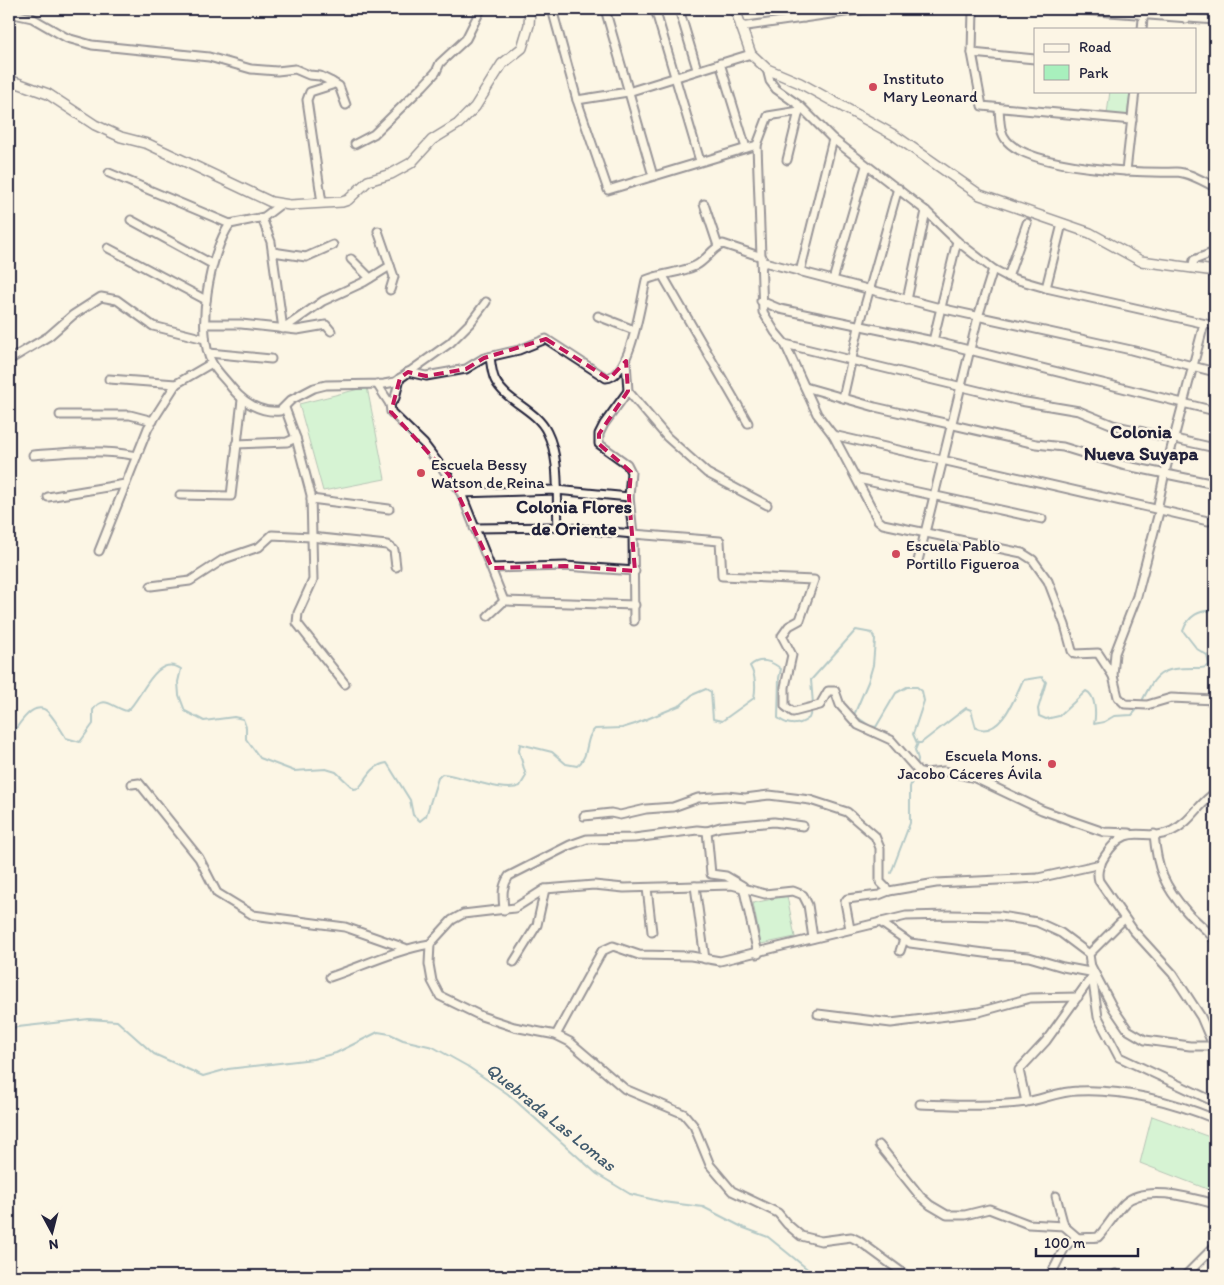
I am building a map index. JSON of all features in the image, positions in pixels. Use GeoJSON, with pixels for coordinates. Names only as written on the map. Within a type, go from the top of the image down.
{"type":"FeatureCollection","features":[{"type":"Feature","properties":{"kind":"street"},"geometry":{"type":"LineString","coordinates":[[355,144],[374,134],[423,86],[436,72],[440,63],[466,39],[481,9]]}},
{"type":"Feature","properties":{"kind":"street"},"geometry":{"type":"LineString","coordinates":[[9,80],[48,94],[95,125],[121,137],[148,144],[192,166],[281,204],[322,204],[348,200],[368,181],[391,174],[411,163],[432,140],[458,124],[475,107],[502,64],[522,48],[529,24],[530,9]]}},
{"type":"Feature","properties":{"kind":"street"},"geometry":{"type":"LineString","coordinates":[[552,9],[577,100],[608,190],[757,145]]}},
{"type":"Feature","properties":{"kind":"street"},"geometry":{"type":"LineString","coordinates":[[605,9],[653,176]]}},
{"type":"Feature","properties":{"kind":"street"},"geometry":{"type":"LineString","coordinates":[[655,9],[700,161]]}},
{"type":"Feature","properties":{"kind":"street"},"geometry":{"type":"LineString","coordinates":[[679,9],[697,69]]}},
{"type":"Feature","properties":{"kind":"street"},"geometry":{"type":"LineString","coordinates":[[735,9],[740,27],[752,54],[767,69],[800,83],[894,135],[980,195],[1095,235],[1134,258],[1215,271]]}},
{"type":"Feature","properties":{"kind":"street"},"geometry":{"type":"LineString","coordinates":[[801,9],[804,18]]}},
{"type":"Feature","properties":{"kind":"street"},"geometry":{"type":"LineString","coordinates":[[740,27],[866,9]]}},
{"type":"Feature","properties":{"kind":"street"},"geometry":{"type":"LineString","coordinates":[[973,9],[972,53],[980,105],[1132,120]]}},
{"type":"Feature","properties":{"kind":"street"},"geometry":{"type":"LineString","coordinates":[[1070,9],[1143,12],[1186,19],[1215,20]]}},
{"type":"Feature","properties":{"kind":"street"},"geometry":{"type":"LineString","coordinates":[[1182,9],[1186,19]]}},
{"type":"Feature","properties":{"kind":"street"},"geometry":{"type":"LineString","coordinates":[[1142,28],[1143,12]]}},
{"type":"Feature","properties":{"kind":"street"},"geometry":{"type":"LineString","coordinates":[[9,13],[37,20],[67,38],[92,45],[209,58],[251,69],[277,71],[295,69],[309,75],[320,76],[339,86],[346,105]]}},
{"type":"Feature","properties":{"kind":"street"},"geometry":{"type":"LineString","coordinates":[[972,53],[1034,59]]}},
{"type":"Feature","properties":{"kind":"street"},"geometry":{"type":"LineString","coordinates":[[577,100],[628,92],[697,69],[752,54]]}},
{"type":"Feature","properties":{"kind":"street"},"geometry":{"type":"LineString","coordinates":[[720,63],[746,148]]}},
{"type":"Feature","properties":{"kind":"street"},"geometry":{"type":"LineString","coordinates":[[767,69],[773,86],[833,139],[866,166],[898,188],[993,269],[1008,277],[1046,288],[1215,326]]}},
{"type":"Feature","properties":{"kind":"street"},"geometry":{"type":"LineString","coordinates":[[322,204],[307,100],[310,92],[332,86],[332,82]]}},
{"type":"Feature","properties":{"kind":"street"},"geometry":{"type":"LineString","coordinates":[[1126,171],[1135,92]]}},
{"type":"Feature","properties":{"kind":"street"},"geometry":{"type":"LineString","coordinates":[[800,108],[768,116],[757,145],[762,257],[761,302],[763,312],[786,344],[817,414],[833,435],[858,479],[872,510],[883,524],[1022,553],[1033,560],[1048,581],[1065,625],[1072,651],[1076,654],[1098,653],[1113,676],[1120,701],[1130,705],[1143,705],[1170,698],[1215,700]]}},
{"type":"Feature","properties":{"kind":"street"},"geometry":{"type":"LineString","coordinates":[[787,160],[800,108]]}},
{"type":"Feature","properties":{"kind":"street"},"geometry":{"type":"LineString","coordinates":[[999,108],[1002,135],[1012,145],[1035,156],[1060,162],[1126,171],[1165,174],[1177,172],[1215,187]]}},
{"type":"Feature","properties":{"kind":"street"},"geometry":{"type":"LineString","coordinates":[[800,272],[833,139]]}},
{"type":"Feature","properties":{"kind":"street"},"geometry":{"type":"LineString","coordinates":[[833,280],[866,166]]}},
{"type":"Feature","properties":{"kind":"street"},"geometry":{"type":"LineString","coordinates":[[109,173],[230,224],[262,218],[281,204]]}},
{"type":"Feature","properties":{"kind":"street"},"geometry":{"type":"LineString","coordinates":[[843,398],[858,326],[898,188]]}},
{"type":"Feature","properties":{"kind":"street"},"geometry":{"type":"LineString","coordinates":[[704,204],[718,246]]}},
{"type":"Feature","properties":{"kind":"street"},"geometry":{"type":"LineString","coordinates":[[908,300],[926,211]]}},
{"type":"Feature","properties":{"kind":"street"},"geometry":{"type":"LineString","coordinates":[[262,218],[273,252],[284,329]]}},
{"type":"Feature","properties":{"kind":"street"},"geometry":{"type":"LineString","coordinates":[[131,220],[212,264]]}},
{"type":"Feature","properties":{"kind":"street"},"geometry":{"type":"LineString","coordinates":[[1008,277],[1027,223]]}},
{"type":"Feature","properties":{"kind":"street"},"geometry":{"type":"LineString","coordinates":[[230,224],[220,240],[212,264],[206,300],[205,339],[212,363],[242,400],[272,411],[280,411],[291,400],[319,386],[334,383],[389,384],[439,352],[461,333],[486,302]]}},
{"type":"Feature","properties":{"kind":"street"},"geometry":{"type":"LineString","coordinates":[[1046,288],[1062,224]]}},
{"type":"Feature","properties":{"kind":"street"},"geometry":{"type":"LineString","coordinates":[[378,231],[394,277],[390,290]]}},
{"type":"Feature","properties":{"kind":"street"},"geometry":{"type":"LineString","coordinates":[[933,341],[958,241]]}},
{"type":"Feature","properties":{"kind":"street"},"geometry":{"type":"LineString","coordinates":[[408,372],[426,376],[466,369],[484,358],[519,350],[546,339],[606,378],[618,374],[626,361],[646,280],[696,266],[709,257],[718,246],[727,244],[747,254],[762,257]]}},
{"type":"Feature","properties":{"kind":"street"},"geometry":{"type":"LineString","coordinates":[[273,252],[306,257],[333,245]]}},
{"type":"Feature","properties":{"kind":"street"},"geometry":{"type":"LineString","coordinates":[[108,248],[206,300]]}},
{"type":"Feature","properties":{"kind":"street"},"geometry":{"type":"LineString","coordinates":[[1192,268],[1194,260],[1215,252]]}},
{"type":"Feature","properties":{"kind":"street"},"geometry":{"type":"LineString","coordinates":[[351,259],[370,278]]}},
{"type":"Feature","properties":{"kind":"street"},"geometry":{"type":"LineString","coordinates":[[762,266],[764,262],[870,288],[940,308],[1215,372]]}},
{"type":"Feature","properties":{"kind":"street"},"geometry":{"type":"LineString","coordinates":[[284,329],[324,301],[390,266]]}},
{"type":"Feature","properties":{"kind":"street"},"geometry":{"type":"LineString","coordinates":[[918,561],[978,317],[993,269]]}},
{"type":"Feature","properties":{"kind":"street"},"geometry":{"type":"LineString","coordinates":[[663,276],[748,423]]}},
{"type":"Feature","properties":{"kind":"street"},"geometry":{"type":"LineString","coordinates":[[9,360],[49,336],[74,315],[101,297],[117,300],[153,326],[205,339]]}},
{"type":"Feature","properties":{"kind":"street"},"geometry":{"type":"LineString","coordinates":[[761,302],[780,309],[933,341],[1215,411]]}},
{"type":"Feature","properties":{"kind":"street"},"geometry":{"type":"LineString","coordinates":[[598,316],[634,330]]}},
{"type":"Feature","properties":{"kind":"street"},"geometry":{"type":"LineString","coordinates":[[206,324],[241,324],[306,330],[326,325],[331,330]]}},
{"type":"Feature","properties":{"kind":"street"},"geometry":{"type":"LineString","coordinates":[[1113,676],[1115,650],[1137,596],[1165,472],[1204,324]]}},
{"type":"Feature","properties":{"kind":"street"},"geometry":{"type":"LineString","coordinates":[[786,344],[1020,401],[1078,411],[1113,425],[1215,448]]}},
{"type":"Feature","properties":{"kind":"street"},"geometry":{"type":"LineString","coordinates":[[209,353],[271,359]]}},
{"type":"Feature","properties":{"kind":"street"},"geometry":{"type":"LineString","coordinates":[[490,357],[495,380],[509,397],[536,418],[546,430],[555,452],[558,527]]}},
{"type":"Feature","properties":{"kind":"street"},"geometry":{"type":"LineString","coordinates":[[626,361],[628,391],[667,437],[707,473],[767,505]]}},
{"type":"Feature","properties":{"kind":"street"},"geometry":{"type":"LineString","coordinates":[[99,551],[125,484],[153,421],[176,384],[212,363]]}},
{"type":"Feature","properties":{"kind":"street"},"geometry":{"type":"LineString","coordinates":[[390,404],[395,398],[400,378]]}},
{"type":"Feature","properties":{"kind":"street"},"geometry":{"type":"LineString","coordinates":[[108,379],[176,384]]}},
{"type":"Feature","properties":{"kind":"street"},"geometry":{"type":"LineString","coordinates":[[377,384],[390,404],[391,412],[424,444],[461,493],[504,601]]}},
{"type":"Feature","properties":{"kind":"street"},"geometry":{"type":"LineString","coordinates":[[805,387],[843,398],[1036,444],[1063,447],[1122,465],[1165,472],[1215,484]]}},
{"type":"Feature","properties":{"kind":"street"},"geometry":{"type":"LineString","coordinates":[[628,391],[599,434],[600,444],[626,464],[631,472],[628,497],[633,534],[634,621]]}},
{"type":"Feature","properties":{"kind":"street"},"geometry":{"type":"LineString","coordinates":[[180,494],[230,496],[242,400]]}},
{"type":"Feature","properties":{"kind":"street"},"geometry":{"type":"LineString","coordinates":[[285,408],[296,438],[310,499],[313,580],[298,613],[297,623],[344,684]]}},
{"type":"Feature","properties":{"kind":"street"},"geometry":{"type":"LineString","coordinates":[[60,414],[130,415],[153,421]]}},
{"type":"Feature","properties":{"kind":"street"},"geometry":{"type":"LineString","coordinates":[[833,435],[1208,521]]}},
{"type":"Feature","properties":{"kind":"street"},"geometry":{"type":"LineString","coordinates":[[236,444],[287,442],[296,438]]}},
{"type":"Feature","properties":{"kind":"street"},"geometry":{"type":"LineString","coordinates":[[33,455],[70,452],[118,452],[137,456]]}},
{"type":"Feature","properties":{"kind":"street"},"geometry":{"type":"LineString","coordinates":[[858,479],[1042,519]]}},
{"type":"Feature","properties":{"kind":"street"},"geometry":{"type":"LineString","coordinates":[[48,498],[125,484]]}},
{"type":"Feature","properties":{"kind":"street"},"geometry":{"type":"LineString","coordinates":[[461,493],[556,490],[628,497]]}},
{"type":"Feature","properties":{"kind":"street"},"geometry":{"type":"LineString","coordinates":[[310,499],[389,509]]}},
{"type":"Feature","properties":{"kind":"street"},"geometry":{"type":"LineString","coordinates":[[474,528],[558,527],[720,541],[722,576],[813,580],[800,620],[789,626],[782,636],[792,655],[784,687],[785,706],[793,712],[805,710],[820,705],[828,691],[835,691],[840,705],[858,725],[891,740],[916,769],[925,773],[944,770],[975,778],[1042,810],[1104,832],[1154,834],[1169,832],[1179,827],[1196,813],[1215,793]]}},
{"type":"Feature","properties":{"kind":"street"},"geometry":{"type":"LineString","coordinates":[[151,586],[190,580],[224,559],[259,548],[272,535],[311,537],[391,547],[394,550],[396,567]]}},
{"type":"Feature","properties":{"kind":"street"},"geometry":{"type":"LineString","coordinates":[[492,568],[565,566],[634,571]]}},
{"type":"Feature","properties":{"kind":"street"},"geometry":{"type":"LineString","coordinates":[[488,616],[504,601],[635,606]]}},
{"type":"Feature","properties":{"kind":"street"},"geometry":{"type":"LineString","coordinates":[[132,784],[139,783],[174,824],[207,871],[211,884],[217,894],[253,915],[345,927],[405,948]]}},
{"type":"Feature","properties":{"kind":"street"},"geometry":{"type":"LineString","coordinates":[[584,816],[611,813],[620,815],[646,809],[673,807],[694,798],[727,796],[745,798],[769,795],[810,800],[847,812],[875,836],[880,848],[880,882],[889,891]]}},
{"type":"Feature","properties":{"kind":"street"},"geometry":{"type":"LineString","coordinates":[[504,910],[503,884],[509,876],[570,845],[587,839],[634,838],[774,822],[803,826]]}},
{"type":"Feature","properties":{"kind":"street"},"geometry":{"type":"LineString","coordinates":[[708,831],[711,874],[726,876],[743,886],[765,894],[785,891],[803,895],[808,905],[813,938]]}},
{"type":"Feature","properties":{"kind":"street"},"geometry":{"type":"LineString","coordinates":[[556,1036],[602,950],[607,947],[613,946],[639,955],[720,961],[758,954],[813,938],[899,918],[950,914],[1000,916],[1037,922],[1061,933],[1089,958],[1113,1008],[1128,1030],[1145,1040],[1190,1046],[1214,1046],[1201,1018],[1173,974],[1124,919],[1099,881],[1097,874],[1112,846],[1129,833]]}},
{"type":"Feature","properties":{"kind":"street"},"geometry":{"type":"LineString","coordinates":[[1154,834],[1156,862],[1169,888],[1188,913],[1215,940]]}},
{"type":"Feature","properties":{"kind":"street"},"geometry":{"type":"LineString","coordinates":[[850,929],[846,900],[936,883],[1038,878],[1101,864]]}},
{"type":"Feature","properties":{"kind":"street"},"geometry":{"type":"LineString","coordinates":[[330,977],[368,965],[405,948],[430,944],[452,920],[463,914],[479,910],[515,908],[545,889],[594,885],[624,888],[743,886]]}},
{"type":"Feature","properties":{"kind":"street"},"geometry":{"type":"LineString","coordinates":[[695,886],[705,959]]}},
{"type":"Feature","properties":{"kind":"street"},"geometry":{"type":"LineString","coordinates":[[743,886],[758,954]]}},
{"type":"Feature","properties":{"kind":"street"},"geometry":{"type":"LineString","coordinates":[[647,888],[652,932]]}},
{"type":"Feature","properties":{"kind":"street"},"geometry":{"type":"LineString","coordinates":[[514,962],[536,924],[545,889]]}},
{"type":"Feature","properties":{"kind":"street"},"geometry":{"type":"LineString","coordinates":[[899,918],[900,951]]}},
{"type":"Feature","properties":{"kind":"street"},"geometry":{"type":"LineString","coordinates":[[1124,919],[1089,958],[1090,975],[1098,1017],[1119,1056],[1215,1102]]}},
{"type":"Feature","properties":{"kind":"street"},"geometry":{"type":"LineString","coordinates":[[880,922],[910,943],[1029,957],[1090,975]]}},
{"type":"Feature","properties":{"kind":"street"},"geometry":{"type":"LineString","coordinates":[[430,944],[429,964],[432,980],[440,996],[454,1001],[466,1010],[514,1028],[556,1036],[570,1042],[587,1054],[625,1089],[684,1114],[694,1126],[710,1164],[732,1191],[778,1213],[801,1236],[821,1241],[851,1237],[907,1276]]}},
{"type":"Feature","properties":{"kind":"street"},"geometry":{"type":"LineString","coordinates":[[1026,1102],[1019,1070],[1046,1042],[1078,997],[1090,975]]}},
{"type":"Feature","properties":{"kind":"street"},"geometry":{"type":"LineString","coordinates":[[818,1014],[892,1022],[979,1012],[1030,998],[1078,997]]}},
{"type":"Feature","properties":{"kind":"street"},"geometry":{"type":"LineString","coordinates":[[920,1104],[979,1106],[1026,1102],[1077,1091],[1126,1092],[1184,1106],[1215,1119]]}},
{"type":"Feature","properties":{"kind":"street"},"geometry":{"type":"LineString","coordinates":[[879,1145],[920,1196],[930,1205],[947,1215],[965,1215],[989,1209],[1028,1224],[1064,1226]]}},
{"type":"Feature","properties":{"kind":"street"},"geometry":{"type":"LineString","coordinates":[[1049,1276],[1056,1269],[1068,1243],[1078,1238],[1098,1237],[1125,1203],[1135,1196],[1148,1193],[1180,1196],[1215,1204]]}},
{"type":"Feature","properties":{"kind":"street"},"geometry":{"type":"LineString","coordinates":[[1056,1196],[1064,1226],[1078,1238]]}},
{"type":"Feature","properties":{"kind":"street"},"geometry":{"type":"LineString","coordinates":[[1185,1276],[1215,1246]]}},
{"type":"Feature","properties":{"kind":"highlighted area"},"geometry":{"type":"Polygon","coordinates":[[[546,339],[609,379],[626,361],[628,391],[599,434],[599,444],[631,472],[629,497],[635,571],[565,566],[492,568],[449,475],[391,412],[400,378],[408,372],[426,376],[466,369],[484,358],[546,339]]]}},
{"type":"Feature","properties":{"kind":"green space"},"geometry":{"type":"Polygon","coordinates":[[[1110,92],[1130,92],[1127,117],[1107,114],[1110,92]]]}},
{"type":"Feature","properties":{"kind":"green space"},"geometry":{"type":"Polygon","coordinates":[[[367,387],[385,479],[323,491],[299,404],[367,387]]]}},
{"type":"Feature","properties":{"kind":"green space"},"geometry":{"type":"Polygon","coordinates":[[[787,896],[795,937],[761,944],[753,903],[787,896]]]}},
{"type":"Feature","properties":{"kind":"green space"},"geometry":{"type":"Polygon","coordinates":[[[1152,1116],[1215,1139],[1215,1192],[1140,1163],[1152,1116]]]}},
{"type":"Feature","properties":{"kind":"waterway"},"geometry":{"type":"LineString","coordinates":[[1141,703],[1160,674],[1173,669],[1202,668],[1209,665],[1207,655],[1197,649],[1183,631],[1188,621],[1195,615],[1204,611],[1215,611]]}},
{"type":"Feature","properties":{"kind":"waterway"},"geometry":{"type":"LineString","coordinates":[[813,704],[811,680],[856,630],[872,633],[875,640],[873,665],[854,715],[870,726],[876,727],[896,693],[907,687],[917,687],[922,691],[924,701],[913,734],[917,743],[921,743],[966,708],[971,710],[976,728],[985,730],[993,727],[1006,714],[1023,680],[1042,677],[1046,682],[1038,709],[1039,716],[1046,719],[1059,716],[1086,691],[1093,701],[1095,711],[1094,724],[1104,722],[1114,716],[1132,715],[1139,707]]}},
{"type":"Feature","properties":{"kind":"waterway"},"geometry":{"type":"LineString","coordinates":[[9,741],[15,730],[30,712],[42,709],[51,715],[66,738],[80,742],[93,724],[93,710],[97,705],[105,702],[127,711],[156,672],[164,667],[172,666],[181,669],[178,682],[179,695],[185,711],[204,721],[234,717],[243,719],[246,727],[246,739],[260,758],[294,771],[326,769],[336,772],[354,789],[359,788],[374,769],[387,763],[410,800],[413,815],[420,821],[426,816],[438,778],[442,774],[503,788],[520,786],[526,776],[519,751],[520,744],[552,752],[566,764],[577,766],[584,758],[589,737],[595,729],[622,728],[635,724],[681,705],[692,695],[706,689],[711,692],[713,719],[722,721],[754,698],[755,682],[750,666],[754,663],[766,661],[781,669],[778,718],[790,724],[797,724],[809,718],[812,709]]}},
{"type":"Feature","properties":{"kind":"waterway"},"geometry":{"type":"LineString","coordinates":[[917,766],[918,759],[915,750],[918,743]]}},
{"type":"Feature","properties":{"kind":"waterway"},"geometry":{"type":"LineString","coordinates":[[891,873],[910,823],[910,787],[916,770]]}},
{"type":"Feature","properties":{"kind":"waterway","name":"Quebrada Las Lomas"},"geometry":{"type":"LineString","coordinates":[[9,1028],[89,1019],[117,1021],[154,1054],[203,1076],[228,1069],[313,1059],[336,1053],[378,1032],[433,1047],[467,1066],[508,1094],[597,1174],[630,1194],[663,1202],[703,1207],[744,1228],[768,1237],[816,1276]]}},
{"type":"Feature","properties":{"kind":"place","name":"Instituto Mary Leonard"},"geometry":{"type":"Point","coordinates":[873,87]}},
{"type":"Feature","properties":{"kind":"place","name":"Escuela Bessy Watson de Reina"},"geometry":{"type":"Point","coordinates":[421,473]}},
{"type":"Feature","properties":{"kind":"place","name":"Escuela Pablo Portillo Figueroa"},"geometry":{"type":"Point","coordinates":[896,554]}},
{"type":"Feature","properties":{"kind":"place","name":"Escuela Mons. Jacobo Cáceres Ávila"},"geometry":{"type":"Point","coordinates":[1052,764]}},
{"type":"Feature","properties":{"kind":"district","name":"Colonia Nueva Suyapa"},"geometry":{"type":"Point","coordinates":[1141,442]}},
{"type":"Feature","properties":{"kind":"district","name":"Colonia Flores de Oriente"},"geometry":{"type":"Point","coordinates":[574,517]}}]}
